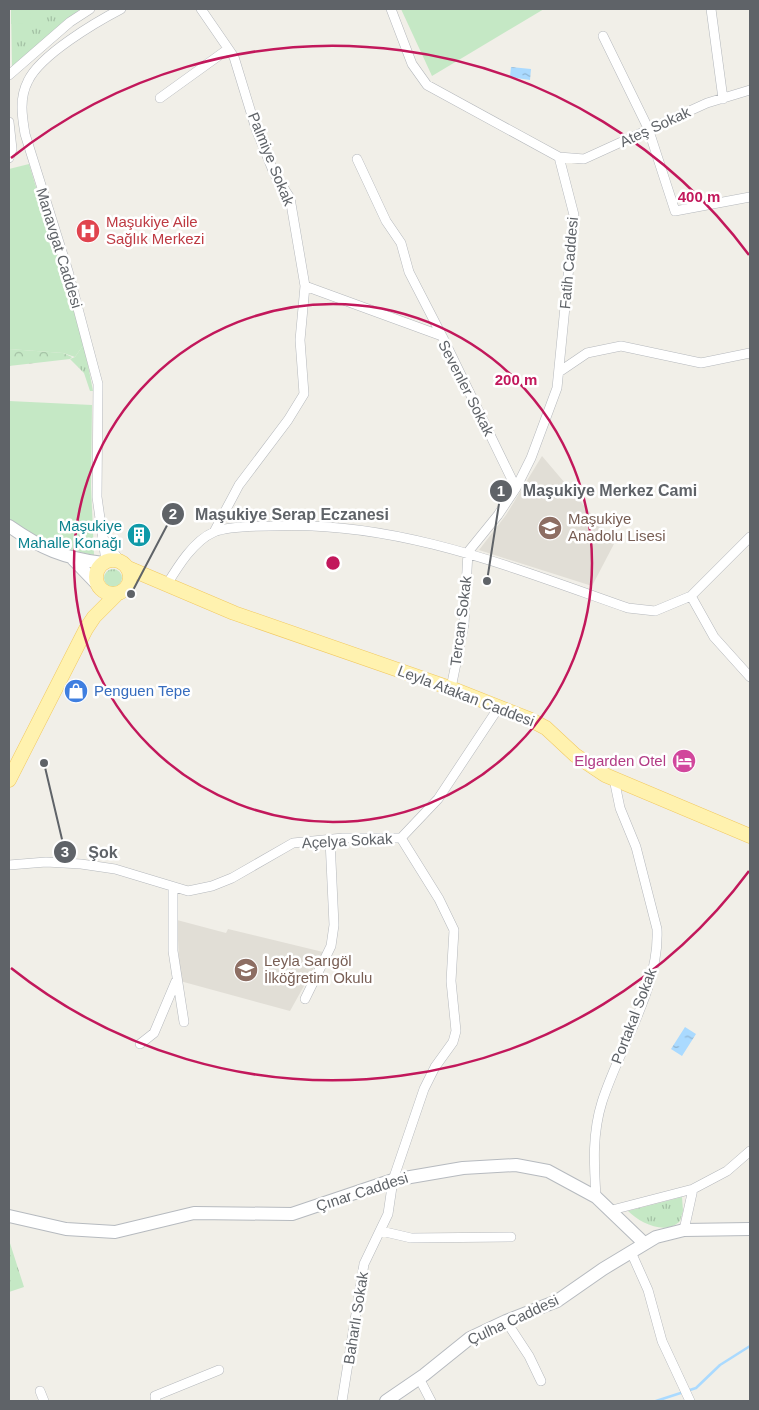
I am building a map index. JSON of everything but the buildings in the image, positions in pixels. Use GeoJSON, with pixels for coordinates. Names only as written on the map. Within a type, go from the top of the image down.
{"type":"FeatureCollection","features":[{"type":"Feature","properties":{"kind":"main road"},"geometry":{"type":"LineString","coordinates":[[9,780],[94,617],[99,587],[96,572],[105,562],[124,565],[166,586]]}},
{"type":"Feature","properties":{"kind":"main road"},"geometry":{"type":"LineString","coordinates":[[94,617],[123,590],[130,575],[124,565]]}},
{"type":"Feature","properties":{"kind":"main road"},"geometry":{"type":"LineString","coordinates":[[99,587],[105,593],[123,590],[142,583],[166,586]]}},
{"type":"Feature","properties":{"kind":"main road","name":"Leyla Atakan Caddesi"},"geometry":{"type":"LineString","coordinates":[[166,586],[450,688],[540,724],[574,755],[614,779],[750,836]]}},
{"type":"Feature","properties":{"kind":"street"},"geometry":{"type":"LineString","coordinates":[[9,75],[59,31],[90,9]]}},
{"type":"Feature","properties":{"kind":"street","name":"Manavgat Caddesi"},"geometry":{"type":"LineString","coordinates":[[105,562],[97,497],[98,384],[68,271],[25,134],[22,110],[24,89],[33,72],[78,34],[121,9]]}},
{"type":"Feature","properties":{"kind":"street","name":"Palmiye Sokak"},"geometry":{"type":"LineString","coordinates":[[201,9],[234,57],[256,129],[274,174],[290,198],[305,286],[300,340],[304,394],[288,420],[239,485],[214,532]]}},
{"type":"Feature","properties":{"kind":"street"},"geometry":{"type":"LineString","coordinates":[[391,9],[412,64],[427,85],[486,115],[559,158]]}},
{"type":"Feature","properties":{"kind":"street"},"geometry":{"type":"LineString","coordinates":[[710,9],[723,99]]}},
{"type":"Feature","properties":{"kind":"street"},"geometry":{"type":"LineString","coordinates":[[603,36],[648,128],[676,211],[750,197]]}},
{"type":"Feature","properties":{"kind":"street"},"geometry":{"type":"LineString","coordinates":[[160,98],[228,48]]}},
{"type":"Feature","properties":{"kind":"street","name":"Ateş Sokak"},"geometry":{"type":"LineString","coordinates":[[559,158],[584,159],[648,128],[750,90]]}},
{"type":"Feature","properties":{"kind":"street"},"geometry":{"type":"LineString","coordinates":[[9,122],[12,149],[9,158]]}},
{"type":"Feature","properties":{"kind":"street","name":"Fatih Caddesi"},"geometry":{"type":"LineString","coordinates":[[468,552],[498,515],[516,488],[527,467],[557,388],[574,220],[574,207],[559,158]]}},
{"type":"Feature","properties":{"kind":"street"},"geometry":{"type":"LineString","coordinates":[[357,159],[386,221],[401,243],[408,272],[442,336]]}},
{"type":"Feature","properties":{"kind":"street","name":"Sevenler Sokak"},"geometry":{"type":"LineString","coordinates":[[305,286],[442,336],[516,488]]}},
{"type":"Feature","properties":{"kind":"street"},"geometry":{"type":"LineString","coordinates":[[559,372],[587,353],[620,346],[701,363],[750,353]]}},
{"type":"Feature","properties":{"kind":"street"},"geometry":{"type":"LineString","coordinates":[[9,526],[47,549],[73,559],[105,562]]}},
{"type":"Feature","properties":{"kind":"street"},"geometry":{"type":"LineString","coordinates":[[166,586],[192,550],[214,532],[256,526],[322,526],[378,532],[468,552],[628,608],[655,611],[691,596],[750,537]]}},
{"type":"Feature","properties":{"kind":"street"},"geometry":{"type":"LineString","coordinates":[[101,535],[124,565]]}},
{"type":"Feature","properties":{"kind":"street","name":"Tercan Sokak"},"geometry":{"type":"LineString","coordinates":[[450,688],[464,624],[468,552]]}},
{"type":"Feature","properties":{"kind":"street"},"geometry":{"type":"LineString","coordinates":[[73,559],[99,587]]}},
{"type":"Feature","properties":{"kind":"street"},"geometry":{"type":"LineString","coordinates":[[691,596],[714,637],[750,677]]}},
{"type":"Feature","properties":{"kind":"street"},"geometry":{"type":"LineString","coordinates":[[401,838],[438,799],[499,707]]}},
{"type":"Feature","properties":{"kind":"street","name":"Portakal Sokak"},"geometry":{"type":"LineString","coordinates":[[596,1197],[594,1147],[597,1125],[615,1066],[648,983],[658,942],[657,929],[636,847],[620,808],[614,779]]}},
{"type":"Feature","properties":{"kind":"street","name":"Açelya Sokak"},"geometry":{"type":"LineString","coordinates":[[9,865],[46,862],[81,864],[115,869],[188,891],[212,886],[232,878],[293,843],[401,838]]}},
{"type":"Feature","properties":{"kind":"street","name":"Baharlı Sokak"},"geometry":{"type":"LineString","coordinates":[[342,1401],[362,1275],[367,1257],[381,1231],[390,1206],[393,1180],[429,1077],[453,1042],[456,1031],[451,981],[454,930],[439,899],[401,838]]}},
{"type":"Feature","properties":{"kind":"street"},"geometry":{"type":"LineString","coordinates":[[305,999],[331,946],[334,925],[330,840]]}},
{"type":"Feature","properties":{"kind":"street"},"geometry":{"type":"LineString","coordinates":[[173,888],[176,980],[184,1022]]}},
{"type":"Feature","properties":{"kind":"street"},"geometry":{"type":"LineString","coordinates":[[140,1044],[154,1034],[176,980]]}},
{"type":"Feature","properties":{"kind":"street"},"geometry":{"type":"LineString","coordinates":[[612,1210],[693,1189],[726,1171],[750,1151]]}},
{"type":"Feature","properties":{"kind":"street","name":"Çınar Caddesi"},"geometry":{"type":"LineString","coordinates":[[9,1216],[66,1229],[115,1232],[194,1213],[268,1215],[298,1212],[393,1180],[463,1168],[516,1165],[548,1171],[596,1197],[612,1210],[644,1243]]}},
{"type":"Feature","properties":{"kind":"street"},"geometry":{"type":"LineString","coordinates":[[684,1230],[693,1189]]}},
{"type":"Feature","properties":{"kind":"street"},"geometry":{"type":"LineString","coordinates":[[644,1243],[656,1237],[684,1230],[750,1228]]}},
{"type":"Feature","properties":{"kind":"street"},"geometry":{"type":"LineString","coordinates":[[381,1231],[411,1238],[511,1237]]}},
{"type":"Feature","properties":{"kind":"street","name":"Çulha Caddesi"},"geometry":{"type":"LineString","coordinates":[[386,1401],[470,1338],[506,1321],[557,1301],[644,1243]]}},
{"type":"Feature","properties":{"kind":"street"},"geometry":{"type":"LineString","coordinates":[[631,1252],[648,1290],[662,1341],[688,1395]]}},
{"type":"Feature","properties":{"kind":"street"},"geometry":{"type":"LineString","coordinates":[[506,1321],[529,1356],[541,1382]]}},
{"type":"Feature","properties":{"kind":"street"},"geometry":{"type":"LineString","coordinates":[[156,1401],[155,1396],[219,1370]]}},
{"type":"Feature","properties":{"kind":"street"},"geometry":{"type":"LineString","coordinates":[[419,1378],[432,1401]]}},
{"type":"Feature","properties":{"kind":"street"},"geometry":{"type":"LineString","coordinates":[[40,1391],[44,1401]]}},
{"type":"Feature","properties":{"kind":"shaded area","name":"Maşukiye Anadolu Lisesi"},"geometry":{"type":"Polygon","coordinates":[[[542,456],[615,542],[592,586],[479,550],[506,515],[542,456]]]}},
{"type":"Feature","properties":{"kind":"shaded area","name":"Leyla Sarıgöl İlköğretim Okulu"},"geometry":{"type":"Polygon","coordinates":[[[177,920],[226,933],[228,929],[323,952],[290,1011],[180,981],[177,920]]]}},
{"type":"Feature","properties":{"kind":"green space"},"geometry":{"type":"Polygon","coordinates":[[[11,9],[80,9],[12,68],[11,9]]]}},
{"type":"Feature","properties":{"kind":"green space"},"geometry":{"type":"Polygon","coordinates":[[[11,9],[30,9],[31,23],[11,24],[11,9]]]}},
{"type":"Feature","properties":{"kind":"green space"},"geometry":{"type":"Polygon","coordinates":[[[401,9],[544,9],[432,76],[401,9]]]}},
{"type":"Feature","properties":{"kind":"green space"},"geometry":{"type":"Polygon","coordinates":[[[29,164],[84,344],[75,357],[63,353],[9,349],[9,169],[29,164]]]}},
{"type":"Feature","properties":{"kind":"green space"},"geometry":{"type":"Polygon","coordinates":[[[84,344],[93,391],[90,391],[84,373],[70,359],[75,357],[84,344]]]}},
{"type":"Feature","properties":{"kind":"green space"},"geometry":{"type":"Polygon","coordinates":[[[9,349],[63,353],[72,357],[70,359],[9,366],[9,349]]]}},
{"type":"Feature","properties":{"kind":"green space"},"geometry":{"type":"Polygon","coordinates":[[[9,401],[92,405],[91,486],[94,555],[70,550],[49,542],[9,519],[9,401]]]}},
{"type":"Feature","properties":{"kind":"green space"},"geometry":{"type":"Polygon","coordinates":[[[113,569],[119,572],[122,578],[119,584],[113,587],[107,584],[104,578],[107,572],[113,569]]]}},
{"type":"Feature","properties":{"kind":"green space"},"geometry":{"type":"Polygon","coordinates":[[[682,1197],[683,1211],[680,1221],[668,1227],[653,1226],[639,1220],[628,1211],[682,1197]]]}},
{"type":"Feature","properties":{"kind":"green space"},"geometry":{"type":"Polygon","coordinates":[[[9,1240],[24,1287],[9,1292],[9,1240]]]}},
{"type":"Feature","properties":{"kind":"water"},"geometry":{"type":"Polygon","coordinates":[[[511,67],[531,69],[530,80],[510,77],[511,67]]]}},
{"type":"Feature","properties":{"kind":"water"},"geometry":{"type":"Polygon","coordinates":[[[685,1027],[696,1034],[682,1056],[671,1049],[685,1027]]]}},
{"type":"Feature","properties":{"kind":"waterway"},"geometry":{"type":"LineString","coordinates":[[656,1401],[696,1388],[720,1365],[750,1346]]}},
{"type":"Feature","properties":{"kind":"place","name":"Maşukiye Aile Sağlık Merkezi"},"geometry":{"type":"Point","coordinates":[88,231]}},
{"type":"Feature","properties":{"kind":"place","name":"Maşukiye Anadolu Lisesi"},"geometry":{"type":"Point","coordinates":[550,528]}},
{"type":"Feature","properties":{"kind":"place","name":"Maşukiye Mahalle Konağı"},"geometry":{"type":"Point","coordinates":[139,535]}},
{"type":"Feature","properties":{"kind":"place","name":"Maşukiye Merkez Cami"},"geometry":{"type":"Point","coordinates":[487,581]}},
{"type":"Feature","properties":{"kind":"place","name":"Maşukiye Serap Eczanesi"},"geometry":{"type":"Point","coordinates":[131,594]}},
{"type":"Feature","properties":{"kind":"place","name":"Penguen Tepe"},"geometry":{"type":"Point","coordinates":[76,691]}},
{"type":"Feature","properties":{"kind":"place","name":"Elgarden Otel"},"geometry":{"type":"Point","coordinates":[684,761]}},
{"type":"Feature","properties":{"kind":"place","name":"Şok"},"geometry":{"type":"Point","coordinates":[44,763]}},
{"type":"Feature","properties":{"kind":"place","name":"Leyla Sarıgöl İlköğretim Okulu"},"geometry":{"type":"Point","coordinates":[246,970]}}]}
